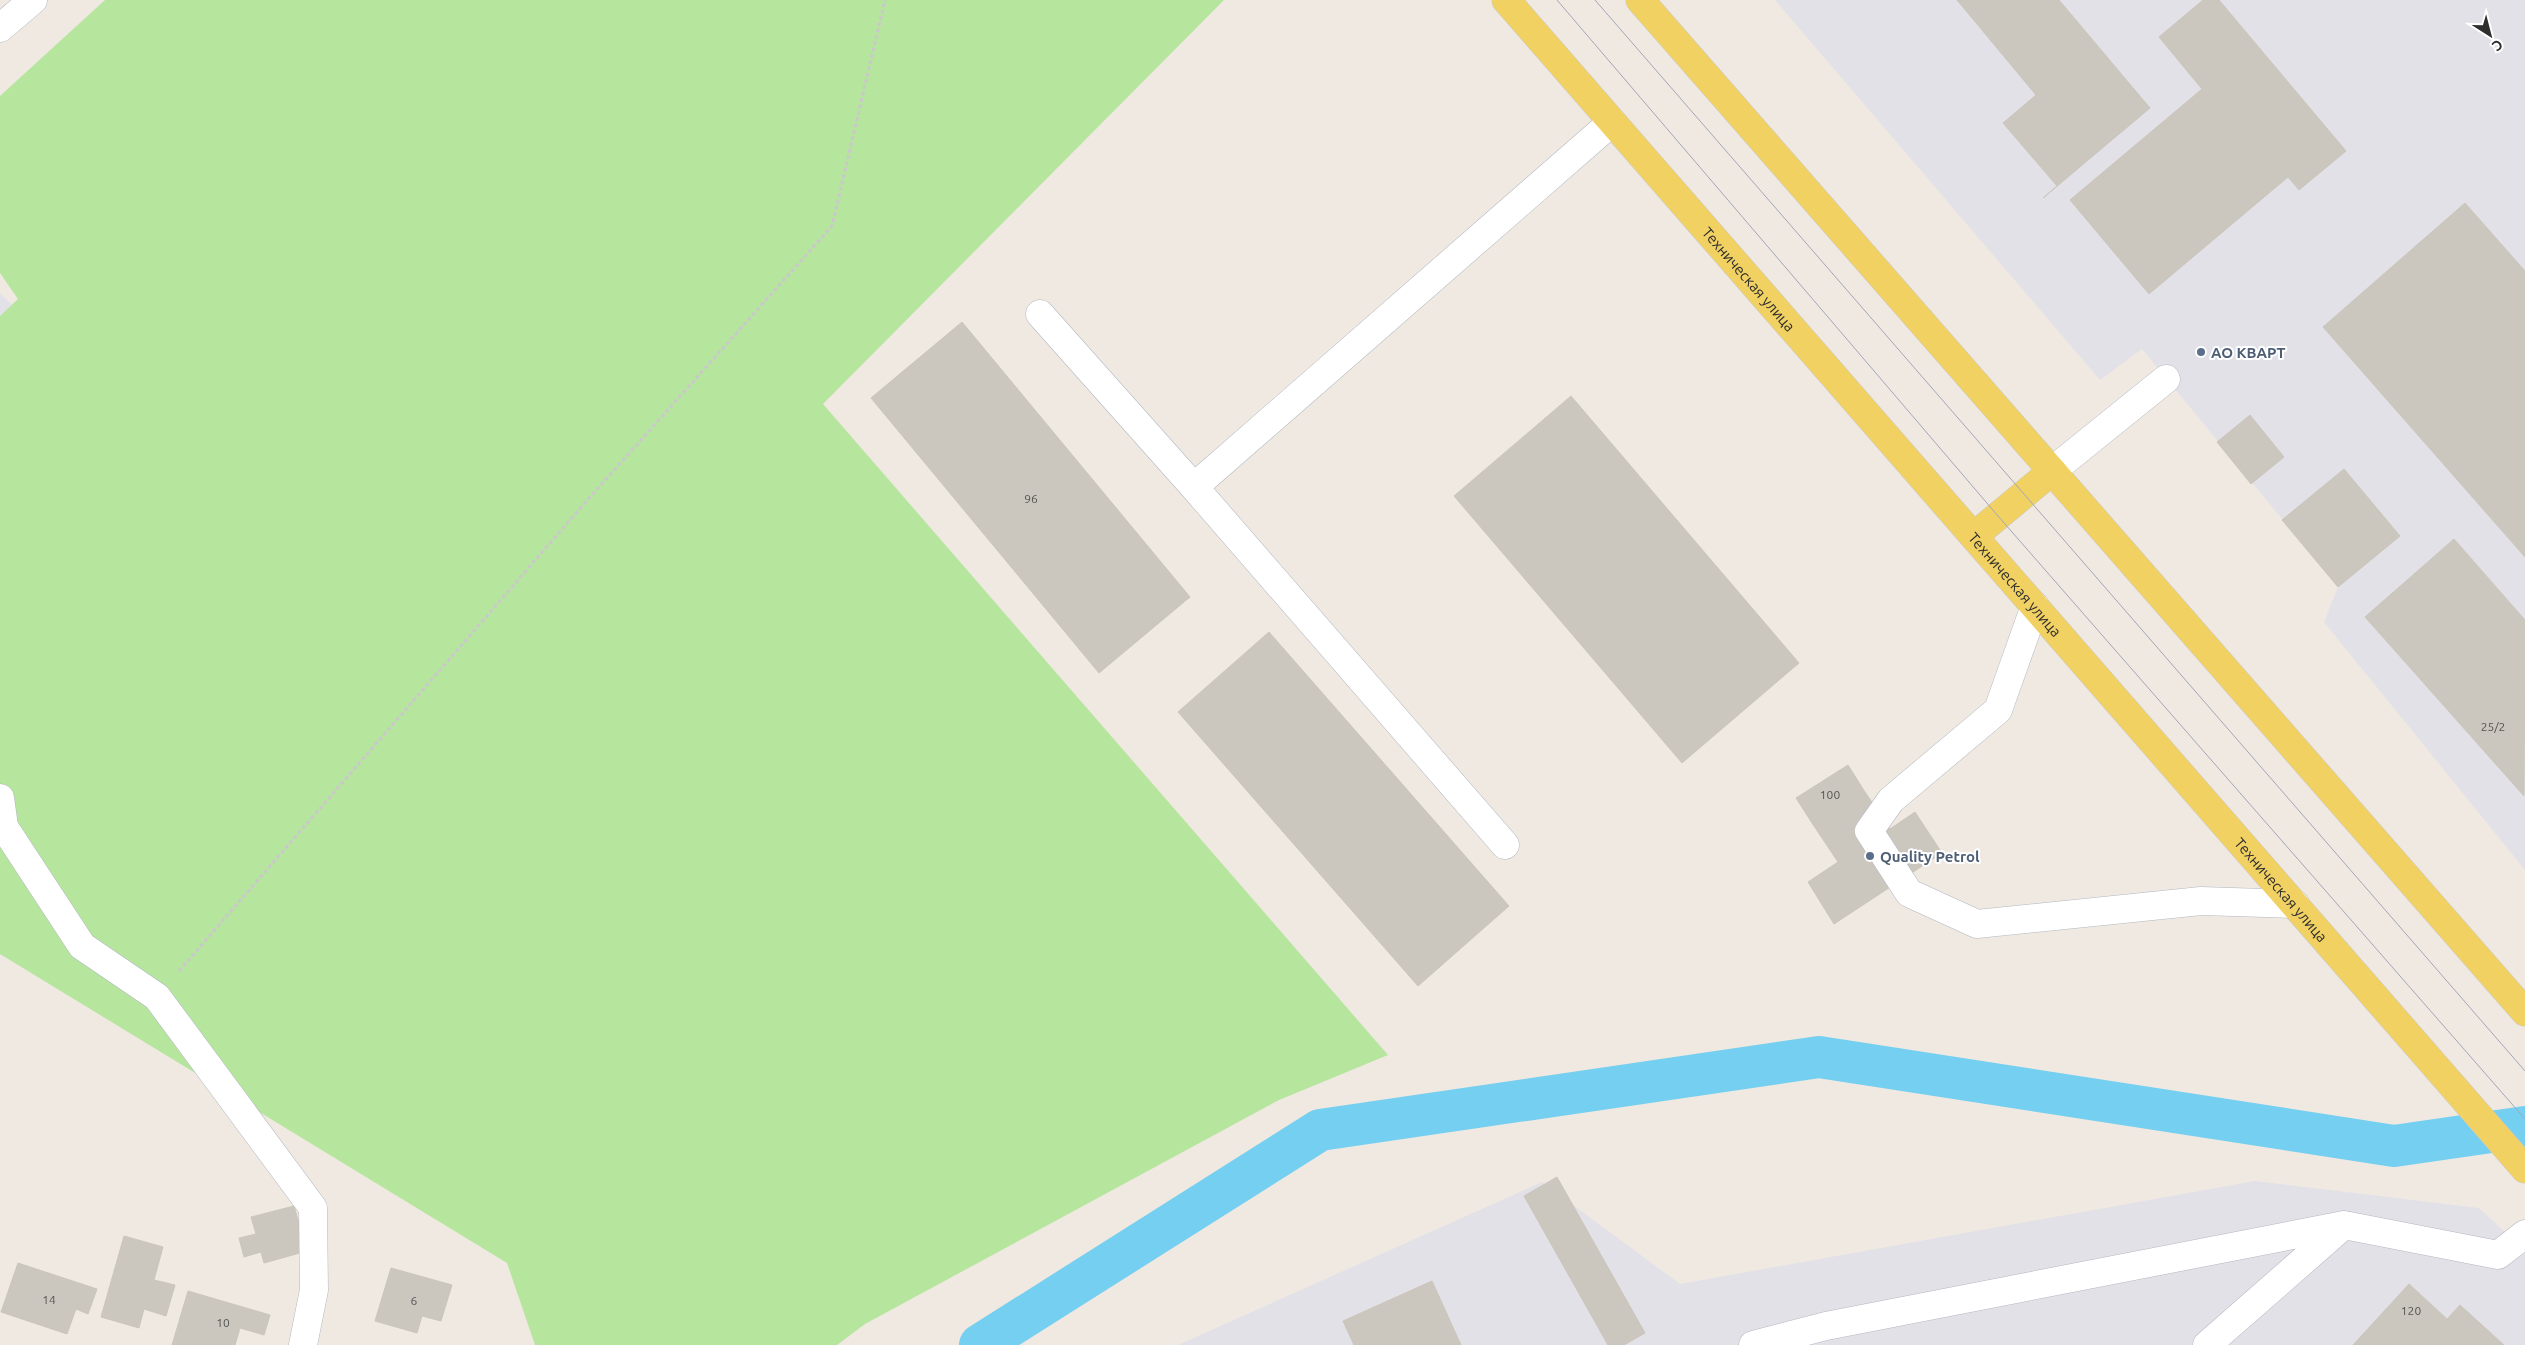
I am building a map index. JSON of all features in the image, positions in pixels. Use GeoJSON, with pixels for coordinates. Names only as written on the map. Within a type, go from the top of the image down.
{"type":"FeatureCollection","features":[{"type":"Feature","properties":{"kind":"main road","name":"Техническая улица"},"geometry":{"type":"LineString","coordinates":[[1506,0],[2525,1169]]}},
{"type":"Feature","properties":{"kind":"main road"},"geometry":{"type":"LineString","coordinates":[[1640,0],[2525,1012]]}},
{"type":"Feature","properties":{"kind":"main road"},"geometry":{"type":"LineString","coordinates":[[1974,536],[2052,471]]}},
{"type":"Feature","properties":{"kind":"street"},"geometry":{"type":"LineString","coordinates":[[0,28],[33,0]]}},
{"type":"Feature","properties":{"kind":"street"},"geometry":{"type":"LineString","coordinates":[[1194,487],[1612,122]]}},
{"type":"Feature","properties":{"kind":"street"},"geometry":{"type":"LineString","coordinates":[[1040,314],[1194,487],[1505,845]]}},
{"type":"Feature","properties":{"kind":"street"},"geometry":{"type":"LineString","coordinates":[[2052,471],[2166,379]]}},
{"type":"Feature","properties":{"kind":"street"},"geometry":{"type":"LineString","coordinates":[[2035,606],[1998,710],[1891,800],[1869,832],[1909,893],[1976,924],[2201,902],[2295,904]]}},
{"type":"Feature","properties":{"kind":"street"},"geometry":{"type":"LineString","coordinates":[[0,798],[4,827],[82,946],[157,997],[313,1208],[314,1290],[303,1345]]}},
{"type":"Feature","properties":{"kind":"street"},"geometry":{"type":"LineString","coordinates":[[2207,1345],[2344,1225]]}},
{"type":"Feature","properties":{"kind":"street"},"geometry":{"type":"LineString","coordinates":[[1753,1345],[1820,1336],[2344,1225],[2498,1255],[2525,1234]]}},
{"type":"Feature","properties":{"kind":"street"},"geometry":{"type":"LineString","coordinates":[[2401,1259],[2423,1240]]}},
{"type":"Feature","properties":{"kind":"path"},"geometry":{"type":"LineString","coordinates":[[157,997],[590,497],[832,226],[885,0]]}},
{"type":"Feature","properties":{"kind":"shaded area"},"geometry":{"type":"Polygon","coordinates":[[[1775,0],[2525,0],[2525,870],[2324,622],[2338,587],[2142,349],[2100,380],[1775,0]]]}},
{"type":"Feature","properties":{"kind":"shaded area"},"geometry":{"type":"Polygon","coordinates":[[[0,293],[29,322],[0,348],[0,293]]]}},
{"type":"Feature","properties":{"kind":"shaded area"},"geometry":{"type":"Polygon","coordinates":[[[2255,1181],[2479,1208],[2525,1251],[2525,1345],[1178,1345],[1542,1182],[1680,1284],[2255,1181]]]}},
{"type":"Feature","properties":{"kind":"green space"},"geometry":{"type":"Polygon","coordinates":[[[105,0],[1224,0],[823,404],[1388,1055],[1279,1100],[865,1324],[837,1345],[535,1345],[507,1263],[0,954],[0,316],[18,299],[0,273],[0,96],[105,0]]]}},
{"type":"Feature","properties":{"kind":"building"},"geometry":{"type":"Polygon","coordinates":[[[1957,0],[2059,0],[2150,108],[2043,198],[2057,186],[2003,123],[2036,95],[1957,0]]]}},
{"type":"Feature","properties":{"kind":"building"},"geometry":{"type":"Polygon","coordinates":[[[2203,0],[2219,0],[2346,151],[2299,190],[2288,177],[2149,294],[2070,200],[2202,89],[2159,37],[2203,0]]]}},
{"type":"Feature","properties":{"kind":"building"},"geometry":{"type":"Polygon","coordinates":[[[2465,203],[2525,271],[2525,557],[2323,327],[2465,203]]]}},
{"type":"Feature","properties":{"kind":"building"},"geometry":{"type":"Polygon","coordinates":[[[962,322],[1190,597],[1099,673],[871,398],[962,322]]]}},
{"type":"Feature","properties":{"kind":"building"},"geometry":{"type":"Polygon","coordinates":[[[1571,396],[1799,663],[1682,763],[1454,496],[1571,396]]]}},
{"type":"Feature","properties":{"kind":"building"},"geometry":{"type":"Polygon","coordinates":[[[2250,415],[2284,457],[2251,484],[2217,442],[2250,415]]]}},
{"type":"Feature","properties":{"kind":"building"},"geometry":{"type":"Polygon","coordinates":[[[2344,469],[2400,536],[2338,587],[2282,520],[2344,469]]]}},
{"type":"Feature","properties":{"kind":"building"},"geometry":{"type":"Polygon","coordinates":[[[2454,539],[2525,620],[2524,796],[2365,617],[2454,539]]]}},
{"type":"Feature","properties":{"kind":"building"},"geometry":{"type":"Polygon","coordinates":[[[1269,632],[1509,906],[1418,986],[1178,712],[1269,632]]]}},
{"type":"Feature","properties":{"kind":"building"},"geometry":{"type":"Polygon","coordinates":[[[1848,765],[1863,789],[1812,823],[1796,798],[1848,765]]]}},
{"type":"Feature","properties":{"kind":"building"},"geometry":{"type":"Polygon","coordinates":[[[1863,789],[1890,829],[1915,812],[1942,853],[1834,924],[1808,882],[1838,862],[1812,823],[1863,789]]]}},
{"type":"Feature","properties":{"kind":"building"},"geometry":{"type":"Polygon","coordinates":[[[1557,1177],[1645,1333],[1624,1345],[1608,1345],[1524,1196],[1557,1177]]]}},
{"type":"Feature","properties":{"kind":"building"},"geometry":{"type":"Polygon","coordinates":[[[294,1206],[307,1251],[264,1263],[261,1252],[244,1257],[239,1238],[256,1234],[251,1217],[294,1206]]]}},
{"type":"Feature","properties":{"kind":"building"},"geometry":{"type":"Polygon","coordinates":[[[124,1236],[163,1247],[154,1280],[175,1285],[166,1316],[144,1309],[139,1328],[101,1317],[124,1236]]]}},
{"type":"Feature","properties":{"kind":"building"},"geometry":{"type":"Polygon","coordinates":[[[18,1263],[97,1289],[88,1314],[76,1309],[67,1334],[1,1312],[18,1263]]]}},
{"type":"Feature","properties":{"kind":"building"},"geometry":{"type":"Polygon","coordinates":[[[391,1268],[452,1285],[441,1321],[422,1316],[417,1333],[375,1321],[391,1268]]]}},
{"type":"Feature","properties":{"kind":"building"},"geometry":{"type":"Polygon","coordinates":[[[1432,1281],[1461,1345],[1354,1345],[1343,1321],[1432,1281]]]}},
{"type":"Feature","properties":{"kind":"building"},"geometry":{"type":"Polygon","coordinates":[[[2409,1284],[2447,1319],[2428,1340],[2433,1345],[2353,1345],[2409,1284]]]}},
{"type":"Feature","properties":{"kind":"building"},"geometry":{"type":"Polygon","coordinates":[[[188,1291],[270,1315],[264,1335],[240,1328],[235,1345],[172,1345],[188,1291]]]}},
{"type":"Feature","properties":{"kind":"building"},"geometry":{"type":"Polygon","coordinates":[[[2460,1305],[2504,1345],[2433,1345],[2428,1340],[2460,1305]]]}},
{"type":"Feature","properties":{"kind":"waterway"},"geometry":{"type":"LineString","coordinates":[[980,1345],[1320,1130],[1819,1057],[2394,1146],[2525,1127]]}},
{"type":"Feature","properties":{"kind":"tram line"},"geometry":{"type":"LineString","coordinates":[[1557,0],[1998,516],[2525,1119]]}},
{"type":"Feature","properties":{"kind":"tram line"},"geometry":{"type":"LineString","coordinates":[[1595,0],[2525,1071]]}},
{"type":"Feature","properties":{"kind":"place","name":"АО КВАРТ"},"geometry":{"type":"Point","coordinates":[2201,352]}},
{"type":"Feature","properties":{"kind":"place","name":"Quality Petrol"},"geometry":{"type":"Point","coordinates":[1870,856]}}]}
